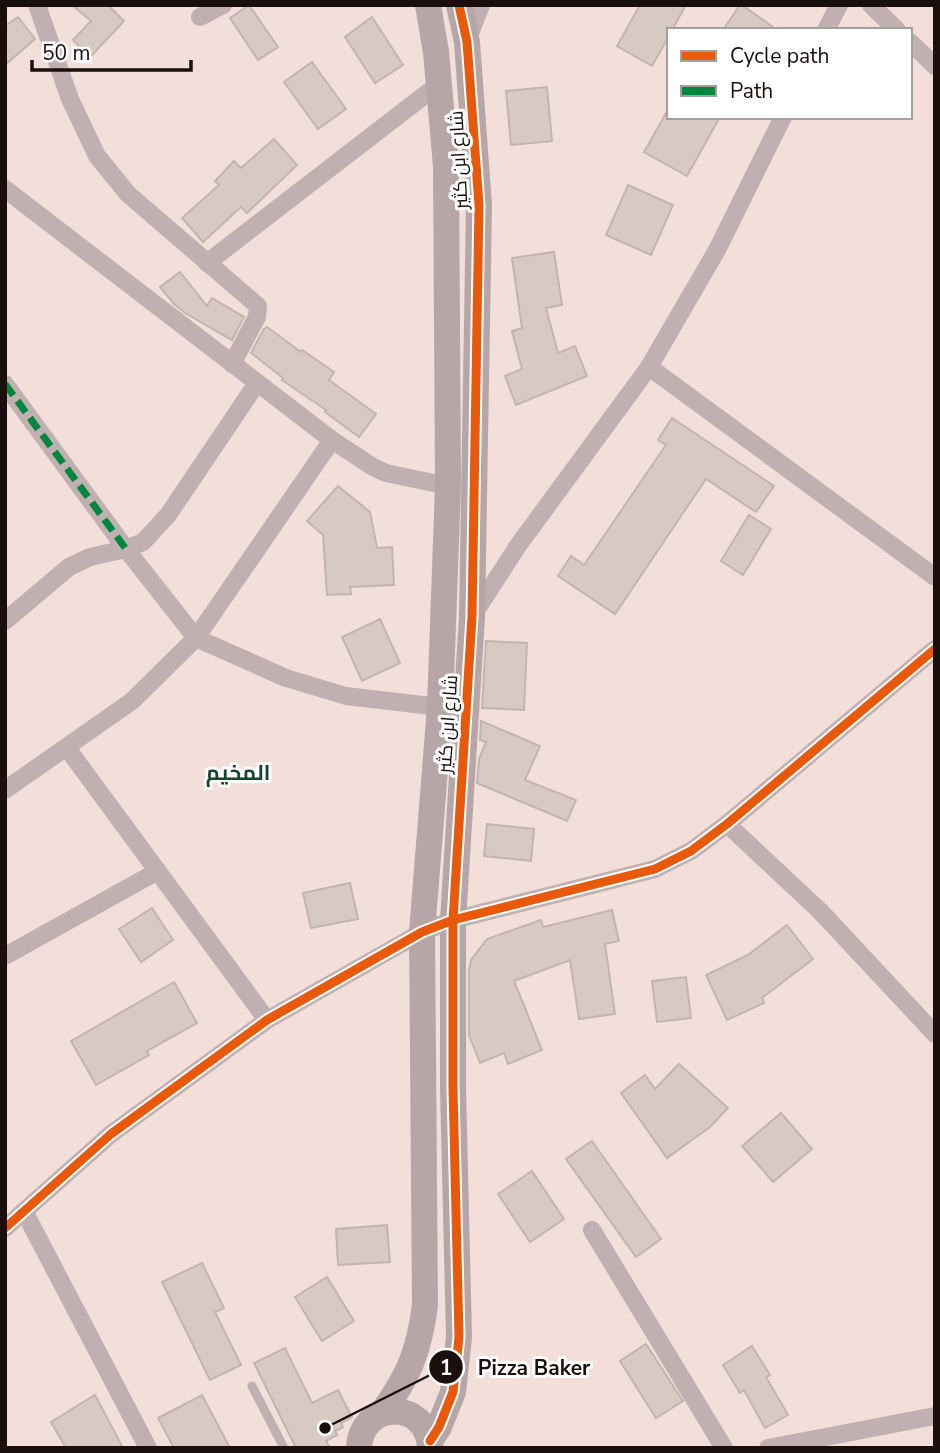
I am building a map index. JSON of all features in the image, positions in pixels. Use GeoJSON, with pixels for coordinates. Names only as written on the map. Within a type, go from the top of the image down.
{"type":"FeatureCollection","features":[{"type":"Feature","properties":{"kind":"street"},"geometry":{"type":"LineString","coordinates":[[37,5],[70,99],[97,156],[128,194],[256,302],[257,317],[232,364]]}},
{"type":"Feature","properties":{"kind":"street"},"geometry":{"type":"LineString","coordinates":[[200,17],[223,5]]}},
{"type":"Feature","properties":{"kind":"street","name":"شارع ابن كثير"},"geometry":{"type":"LineString","coordinates":[[357,1446],[362,1430],[382,1413],[404,1381],[415,1357],[425,1305],[422,932],[440,707],[448,486],[446,166],[436,52],[428,5]]}},
{"type":"Feature","properties":{"kind":"street","name":"شارع ابن كثير"},"geometry":{"type":"LineString","coordinates":[[433,1445],[453,1392],[459,1338],[453,1101],[453,920],[472,617],[479,205],[467,42],[458,5]]}},
{"type":"Feature","properties":{"kind":"street"},"geometry":{"type":"LineString","coordinates":[[467,42],[481,5]]}},
{"type":"Feature","properties":{"kind":"street"},"geometry":{"type":"LineString","coordinates":[[827,28],[839,5]]}},
{"type":"Feature","properties":{"kind":"street"},"geometry":{"type":"LineString","coordinates":[[871,5],[895,28]]}},
{"type":"Feature","properties":{"kind":"street"},"geometry":{"type":"LineString","coordinates":[[912,44],[935,66]]}},
{"type":"Feature","properties":{"kind":"street"},"geometry":{"type":"LineString","coordinates":[[207,263],[439,84]]}},
{"type":"Feature","properties":{"kind":"street"},"geometry":{"type":"LineString","coordinates":[[472,617],[517,547],[649,367],[718,250],[782,119]]}},
{"type":"Feature","properties":{"kind":"street"},"geometry":{"type":"LineString","coordinates":[[5,189],[332,440],[386,473],[448,486]]}},
{"type":"Feature","properties":{"kind":"street"},"geometry":{"type":"LineString","coordinates":[[649,367],[935,577]]}},
{"type":"Feature","properties":{"kind":"street"},"geometry":{"type":"LineString","coordinates":[[5,621],[69,567],[90,557],[126,549],[143,542],[168,514],[257,383]]}},
{"type":"Feature","properties":{"kind":"street"},"geometry":{"type":"LineString","coordinates":[[5,384],[126,549],[196,638],[286,678],[346,696],[440,707]]}},
{"type":"Feature","properties":{"kind":"street"},"geometry":{"type":"LineString","coordinates":[[5,790],[132,701],[196,638],[332,440]]}},
{"type":"Feature","properties":{"kind":"street"},"geometry":{"type":"LineString","coordinates":[[5,1228],[111,1134],[267,1020],[422,932],[453,920],[655,869],[691,851],[727,824],[935,649]]}},
{"type":"Feature","properties":{"kind":"street"},"geometry":{"type":"LineString","coordinates":[[67,748],[267,1020]]}},
{"type":"Feature","properties":{"kind":"street"},"geometry":{"type":"LineString","coordinates":[[727,824],[820,911],[935,1034]]}},
{"type":"Feature","properties":{"kind":"street"},"geometry":{"type":"LineString","coordinates":[[5,956],[158,871]]}},
{"type":"Feature","properties":{"kind":"street"},"geometry":{"type":"LineString","coordinates":[[24,1211],[148,1448]]}},
{"type":"Feature","properties":{"kind":"street"},"geometry":{"type":"LineString","coordinates":[[592,1230],[724,1448]]}},
{"type":"Feature","properties":{"kind":"street"},"geometry":{"type":"LineString","coordinates":[[382,1413],[396,1411],[409,1414],[420,1421],[433,1445]]}},
{"type":"Feature","properties":{"kind":"street"},"geometry":{"type":"LineString","coordinates":[[768,1448],[935,1416]]}},
{"type":"Feature","properties":{"kind":"lane"},"geometry":{"type":"LineString","coordinates":[[252,1386],[284,1448]]}},
{"type":"Feature","properties":{"kind":"building"},"geometry":{"type":"Polygon","coordinates":[[[72,5],[108,5],[124,21],[90,57],[73,40],[91,21],[72,5]]]}},
{"type":"Feature","properties":{"kind":"building"},"geometry":{"type":"Polygon","coordinates":[[[249,5],[278,47],[258,60],[230,18],[249,5]]]}},
{"type":"Feature","properties":{"kind":"building"},"geometry":{"type":"Polygon","coordinates":[[[640,5],[686,5],[673,28],[667,28],[667,40],[652,66],[617,46],[640,5]]]}},
{"type":"Feature","properties":{"kind":"building"},"geometry":{"type":"Polygon","coordinates":[[[742,5],[774,28],[724,28],[742,5]]]}},
{"type":"Feature","properties":{"kind":"building"},"geometry":{"type":"Polygon","coordinates":[[[18,17],[35,39],[5,65],[5,26],[18,17]]]}},
{"type":"Feature","properties":{"kind":"building"},"geometry":{"type":"Polygon","coordinates":[[[372,17],[403,65],[375,83],[345,37],[372,17]]]}},
{"type":"Feature","properties":{"kind":"building"},"geometry":{"type":"Polygon","coordinates":[[[312,62],[346,109],[318,129],[284,82],[312,62]]]}},
{"type":"Feature","properties":{"kind":"building"},"geometry":{"type":"Polygon","coordinates":[[[547,87],[552,141],[511,145],[506,91],[547,87]]]}},
{"type":"Feature","properties":{"kind":"building"},"geometry":{"type":"Polygon","coordinates":[[[666,113],[667,119],[719,119],[687,176],[644,152],[666,113]]]}},
{"type":"Feature","properties":{"kind":"building"},"geometry":{"type":"Polygon","coordinates":[[[274,139],[297,165],[247,213],[241,207],[203,242],[182,218],[219,185],[215,181],[234,161],[241,168],[274,139]]]}},
{"type":"Feature","properties":{"kind":"building"},"geometry":{"type":"Polygon","coordinates":[[[628,185],[673,205],[651,255],[606,235],[628,185]]]}},
{"type":"Feature","properties":{"kind":"building"},"geometry":{"type":"Polygon","coordinates":[[[554,252],[562,305],[546,308],[558,353],[575,346],[587,376],[516,405],[505,376],[522,369],[512,331],[522,328],[512,258],[554,252]]]}},
{"type":"Feature","properties":{"kind":"building"},"geometry":{"type":"Polygon","coordinates":[[[180,272],[207,306],[212,298],[244,317],[232,340],[185,313],[160,287],[180,272]]]}},
{"type":"Feature","properties":{"kind":"building"},"geometry":{"type":"Polygon","coordinates":[[[267,327],[334,372],[329,380],[376,414],[359,437],[282,380],[283,378],[251,353],[267,327]]]}},
{"type":"Feature","properties":{"kind":"building"},"geometry":{"type":"Polygon","coordinates":[[[672,418],[774,486],[756,512],[706,479],[615,614],[558,576],[571,556],[584,565],[666,445],[658,440],[672,418]]]}},
{"type":"Feature","properties":{"kind":"building"},"geometry":{"type":"Polygon","coordinates":[[[338,486],[370,512],[377,548],[392,547],[394,585],[350,587],[351,594],[327,595],[323,535],[307,521],[338,486]]]}},
{"type":"Feature","properties":{"kind":"building"},"geometry":{"type":"Polygon","coordinates":[[[749,515],[771,529],[743,575],[721,561],[749,515]]]}},
{"type":"Feature","properties":{"kind":"building"},"geometry":{"type":"Polygon","coordinates":[[[380,619],[400,663],[362,681],[342,637],[380,619]]]}},
{"type":"Feature","properties":{"kind":"building"},"geometry":{"type":"Polygon","coordinates":[[[486,641],[527,643],[524,710],[482,708],[486,641]]]}},
{"type":"Feature","properties":{"kind":"building"},"geometry":{"type":"Polygon","coordinates":[[[481,721],[540,746],[525,780],[576,800],[567,821],[477,783],[479,759],[486,742],[480,740],[481,721]]]}},
{"type":"Feature","properties":{"kind":"building"},"geometry":{"type":"Polygon","coordinates":[[[487,824],[534,829],[531,861],[484,856],[487,824]]]}},
{"type":"Feature","properties":{"kind":"building"},"geometry":{"type":"Polygon","coordinates":[[[350,883],[358,919],[311,928],[303,893],[350,883]]]}},
{"type":"Feature","properties":{"kind":"building"},"geometry":{"type":"Polygon","coordinates":[[[152,908],[173,940],[141,962],[119,929],[152,908]]]}},
{"type":"Feature","properties":{"kind":"building"},"geometry":{"type":"Polygon","coordinates":[[[612,910],[619,941],[605,944],[615,1014],[579,1019],[570,960],[514,981],[542,1050],[508,1064],[504,1053],[480,1063],[469,1035],[469,971],[471,960],[487,939],[541,920],[543,927],[612,910]]]}},
{"type":"Feature","properties":{"kind":"building"},"geometry":{"type":"Polygon","coordinates":[[[787,925],[813,959],[762,998],[764,1003],[727,1020],[706,975],[748,955],[787,925]]]}},
{"type":"Feature","properties":{"kind":"building"},"geometry":{"type":"Polygon","coordinates":[[[686,977],[691,1018],[657,1022],[652,981],[686,977]]]}},
{"type":"Feature","properties":{"kind":"building"},"geometry":{"type":"Polygon","coordinates":[[[174,982],[197,1023],[147,1051],[149,1055],[96,1085],[71,1041],[174,982]]]}},
{"type":"Feature","properties":{"kind":"building"},"geometry":{"type":"Polygon","coordinates":[[[679,1064],[728,1108],[710,1127],[667,1158],[621,1093],[645,1075],[655,1089],[679,1064]]]}},
{"type":"Feature","properties":{"kind":"building"},"geometry":{"type":"Polygon","coordinates":[[[781,1113],[812,1149],[773,1182],[742,1146],[781,1113]]]}},
{"type":"Feature","properties":{"kind":"building"},"geometry":{"type":"Polygon","coordinates":[[[592,1141],[661,1239],[636,1257],[566,1159],[592,1141]]]}},
{"type":"Feature","properties":{"kind":"building"},"geometry":{"type":"Polygon","coordinates":[[[532,1171],[564,1219],[530,1242],[498,1194],[532,1171]]]}},
{"type":"Feature","properties":{"kind":"building"},"geometry":{"type":"Polygon","coordinates":[[[387,1225],[390,1262],[338,1265],[336,1229],[387,1225]]]}},
{"type":"Feature","properties":{"kind":"building"},"geometry":{"type":"Polygon","coordinates":[[[202,1263],[224,1308],[215,1312],[241,1365],[210,1380],[162,1282],[202,1263]]]}},
{"type":"Feature","properties":{"kind":"building"},"geometry":{"type":"Polygon","coordinates":[[[327,1277],[354,1321],[322,1341],[295,1297],[327,1277]]]}},
{"type":"Feature","properties":{"kind":"building"},"geometry":{"type":"Polygon","coordinates":[[[646,1344],[683,1401],[656,1418],[620,1361],[646,1344]]]}},
{"type":"Feature","properties":{"kind":"building"},"geometry":{"type":"Polygon","coordinates":[[[752,1346],[770,1375],[766,1377],[788,1415],[765,1428],[744,1390],[740,1393],[723,1365],[752,1346]]]}},
{"type":"Feature","properties":{"kind":"building"},"geometry":{"type":"Polygon","coordinates":[[[285,1348],[312,1403],[338,1390],[352,1417],[341,1423],[343,1427],[335,1431],[337,1435],[326,1441],[330,1448],[296,1448],[254,1363],[285,1348]]]}},
{"type":"Feature","properties":{"kind":"building"},"geometry":{"type":"Polygon","coordinates":[[[95,1395],[123,1448],[66,1448],[51,1422],[95,1395]]]}},
{"type":"Feature","properties":{"kind":"building"},"geometry":{"type":"Polygon","coordinates":[[[202,1395],[230,1448],[174,1448],[158,1418],[202,1395]]]}},
{"type":"Feature","properties":{"kind":"marked path"},"geometry":{"type":"LineString","coordinates":[[5,384],[126,549]]}},
{"type":"Feature","properties":{"kind":"cycle path"},"geometry":{"type":"LineString","coordinates":[[430,1441],[439,1427],[453,1392],[459,1337],[453,1088],[453,920],[472,617],[479,205],[467,42],[459,5]]}},
{"type":"Feature","properties":{"kind":"cycle path"},"geometry":{"type":"LineString","coordinates":[[5,1228],[111,1134],[267,1020],[422,932],[453,920],[655,869],[691,851],[727,824],[935,649]]}},
{"type":"Feature","properties":{"kind":"place","name":"Pizza Baker"},"geometry":{"type":"Point","coordinates":[325,1428]}},
{"type":"Feature","properties":{"kind":"district","name":"المخيم"},"geometry":{"type":"Point","coordinates":[238,773]}}]}
